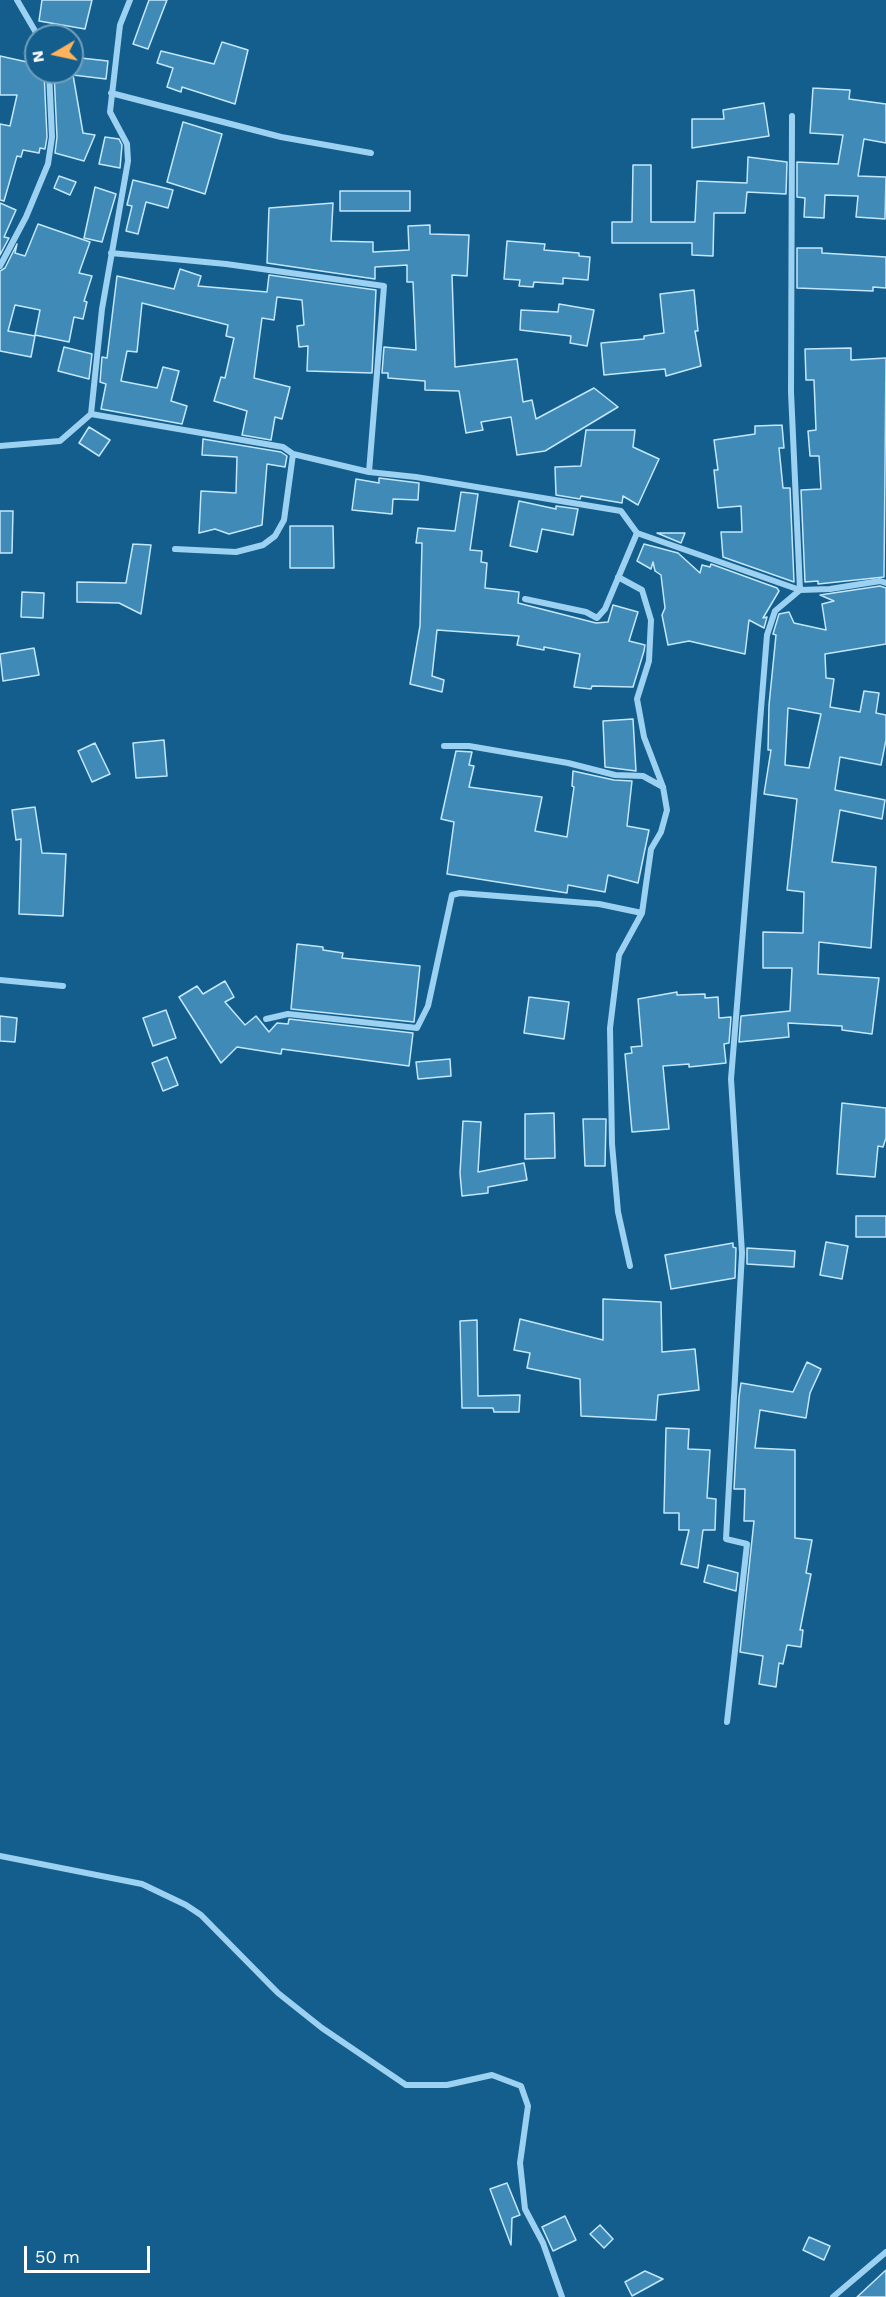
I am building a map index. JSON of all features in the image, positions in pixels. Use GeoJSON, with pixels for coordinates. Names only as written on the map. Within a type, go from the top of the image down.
{"type":"FeatureCollection","features":[{"type":"Feature","properties":{"kind":"street"},"geometry":{"type":"LineString","coordinates":[[17,0],[31,24]]}},
{"type":"Feature","properties":{"kind":"street"},"geometry":{"type":"LineString","coordinates":[[0,446],[60,441],[90,414],[111,253],[128,161],[126,144],[110,112],[120,25],[130,0]]}},
{"type":"Feature","properties":{"kind":"street"},"geometry":{"type":"LineString","coordinates":[[0,266],[26,217],[48,164],[52,137],[50,84]]}},
{"type":"Feature","properties":{"kind":"street"},"geometry":{"type":"LineString","coordinates":[[111,93],[281,137],[371,153]]}},
{"type":"Feature","properties":{"kind":"street"},"geometry":{"type":"LineString","coordinates":[[792,116],[791,392],[800,590]]}},
{"type":"Feature","properties":{"kind":"street"},"geometry":{"type":"LineString","coordinates":[[111,253],[226,264],[384,286],[369,472]]}},
{"type":"Feature","properties":{"kind":"street"},"geometry":{"type":"LineString","coordinates":[[90,414],[283,447],[293,454],[369,472],[416,477],[621,511],[637,533],[800,590],[830,589],[880,581],[886,583]]}},
{"type":"Feature","properties":{"kind":"street"},"geometry":{"type":"LineString","coordinates":[[175,549],[236,552],[263,546],[275,536],[284,520],[293,454]]}},
{"type":"Feature","properties":{"kind":"street"},"geometry":{"type":"LineString","coordinates":[[525,599],[586,612],[597,618],[605,609],[637,533]]}},
{"type":"Feature","properties":{"kind":"street"},"geometry":{"type":"LineString","coordinates":[[618,577],[642,590],[651,620],[649,661],[637,699],[644,737],[663,787],[667,810],[662,832],[651,849],[642,913],[619,955],[610,1028],[612,1144],[618,1212],[630,1266]]}},
{"type":"Feature","properties":{"kind":"street"},"geometry":{"type":"LineString","coordinates":[[727,1722],[747,1544],[726,1539],[742,1253],[731,1079],[767,635],[775,611],[800,590]]}},
{"type":"Feature","properties":{"kind":"street"},"geometry":{"type":"LineString","coordinates":[[444,746],[469,746],[568,763],[615,775],[643,776],[663,787]]}},
{"type":"Feature","properties":{"kind":"street"},"geometry":{"type":"LineString","coordinates":[[266,1019],[288,1014],[417,1028],[428,1006],[440,957],[449,902],[452,895],[460,892],[599,904],[642,913]]}},
{"type":"Feature","properties":{"kind":"street"},"geometry":{"type":"LineString","coordinates":[[0,980],[63,986]]}},
{"type":"Feature","properties":{"kind":"street"},"geometry":{"type":"LineString","coordinates":[[0,1856],[142,1884],[186,1905],[201,1915],[278,1993],[330,2034],[406,2085],[447,2085],[492,2075],[521,2086],[528,2106],[520,2163],[525,2209],[543,2243],[562,2297]]}},
{"type":"Feature","properties":{"kind":"street"},"geometry":{"type":"LineString","coordinates":[[833,2297],[886,2252]]}},
{"type":"Feature","properties":{"kind":"building"},"geometry":{"type":"Polygon","coordinates":[[[42,0],[92,0],[85,29],[84,24],[56,24],[39,21],[42,0]]]}},
{"type":"Feature","properties":{"kind":"building"},"geometry":{"type":"Polygon","coordinates":[[[149,0],[167,0],[148,49],[133,44],[149,0]]]}},
{"type":"Feature","properties":{"kind":"building"},"geometry":{"type":"Polygon","coordinates":[[[222,42],[248,50],[235,104],[182,87],[181,92],[167,87],[173,68],[157,63],[161,51],[214,64],[222,42]]]}},
{"type":"Feature","properties":{"kind":"building"},"geometry":{"type":"Polygon","coordinates":[[[0,56],[24,61],[24,84],[45,84],[47,137],[45,149],[40,148],[39,153],[23,150],[21,157],[17,156],[4,201],[0,200],[0,124],[10,126],[17,95],[0,95],[0,56]]]}},
{"type":"Feature","properties":{"kind":"building"},"geometry":{"type":"Polygon","coordinates":[[[84,58],[108,61],[106,79],[84,76],[84,58]]]}},
{"type":"Feature","properties":{"kind":"building"},"geometry":{"type":"Polygon","coordinates":[[[55,84],[75,84],[83,133],[95,135],[84,161],[55,153],[57,137],[55,84]]]}},
{"type":"Feature","properties":{"kind":"building"},"geometry":{"type":"Polygon","coordinates":[[[813,88],[850,90],[849,99],[886,104],[886,143],[864,139],[858,176],[886,177],[885,219],[856,217],[858,196],[825,195],[824,218],[804,217],[805,198],[797,197],[797,162],[838,164],[843,135],[810,133],[813,88]]]}},
{"type":"Feature","properties":{"kind":"building"},"geometry":{"type":"Polygon","coordinates":[[[764,103],[769,136],[692,148],[692,119],[724,119],[723,110],[764,103]]]}},
{"type":"Feature","properties":{"kind":"building"},"geometry":{"type":"Polygon","coordinates":[[[183,122],[222,134],[205,194],[167,182],[183,122]]]}},
{"type":"Feature","properties":{"kind":"building"},"geometry":{"type":"Polygon","coordinates":[[[105,137],[119,139],[122,145],[120,168],[99,164],[105,137]]]}},
{"type":"Feature","properties":{"kind":"building"},"geometry":{"type":"Polygon","coordinates":[[[748,157],[787,162],[786,194],[747,192],[745,213],[714,213],[713,256],[692,255],[692,243],[612,243],[612,222],[632,222],[633,165],[651,165],[651,222],[695,222],[697,181],[747,183],[748,157]]]}},
{"type":"Feature","properties":{"kind":"building"},"geometry":{"type":"Polygon","coordinates":[[[59,176],[76,182],[70,195],[54,188],[59,176]]]}},
{"type":"Feature","properties":{"kind":"building"},"geometry":{"type":"Polygon","coordinates":[[[133,180],[173,190],[168,208],[146,202],[138,234],[126,231],[132,206],[127,205],[133,180]]]}},
{"type":"Feature","properties":{"kind":"building"},"geometry":{"type":"Polygon","coordinates":[[[95,187],[116,194],[102,242],[84,238],[95,187]]]}},
{"type":"Feature","properties":{"kind":"building"},"geometry":{"type":"Polygon","coordinates":[[[340,191],[410,191],[410,211],[340,211],[340,191]]]}},
{"type":"Feature","properties":{"kind":"building"},"geometry":{"type":"Polygon","coordinates":[[[0,203],[16,210],[4,237],[9,238],[0,255],[0,203]]]}},
{"type":"Feature","properties":{"kind":"building"},"geometry":{"type":"Polygon","coordinates":[[[333,203],[331,241],[373,242],[373,252],[409,250],[408,226],[430,225],[430,234],[469,235],[467,276],[452,275],[455,367],[517,359],[523,402],[532,400],[536,419],[594,388],[618,407],[545,451],[517,455],[511,417],[481,422],[483,430],[466,433],[459,391],[425,390],[425,381],[388,378],[388,373],[382,373],[384,347],[416,350],[413,282],[407,282],[407,265],[375,267],[375,279],[267,263],[269,208],[333,203]]]}},
{"type":"Feature","properties":{"kind":"building"},"geometry":{"type":"Polygon","coordinates":[[[38,224],[90,242],[79,273],[92,276],[84,301],[87,302],[83,319],[74,317],[69,342],[35,335],[40,310],[15,305],[8,331],[35,336],[31,357],[0,351],[0,271],[5,268],[17,244],[15,253],[25,256],[38,224]]]}},
{"type":"Feature","properties":{"kind":"building"},"geometry":{"type":"Polygon","coordinates":[[[507,241],[545,244],[544,250],[579,253],[579,256],[590,257],[588,280],[563,278],[563,284],[534,282],[533,287],[519,286],[520,280],[504,279],[507,241]]]}},
{"type":"Feature","properties":{"kind":"building"},"geometry":{"type":"Polygon","coordinates":[[[797,248],[822,248],[822,253],[886,257],[886,288],[873,287],[873,291],[797,288],[797,248]]]}},
{"type":"Feature","properties":{"kind":"building"},"geometry":{"type":"Polygon","coordinates":[[[180,269],[201,276],[198,286],[267,292],[269,275],[376,290],[372,373],[307,371],[308,346],[299,347],[297,326],[304,325],[302,300],[277,297],[274,320],[262,318],[254,378],[290,387],[282,419],[275,417],[271,440],[242,435],[247,411],[214,401],[221,377],[225,378],[234,338],[226,336],[228,325],[142,303],[137,352],[127,351],[121,381],[157,388],[163,367],[179,371],[171,401],[187,406],[182,424],[101,409],[106,384],[100,382],[102,357],[107,358],[117,276],[174,289],[180,269]]]}},
{"type":"Feature","properties":{"kind":"building"},"geometry":{"type":"Polygon","coordinates":[[[694,290],[698,331],[695,331],[701,366],[666,376],[665,369],[604,375],[601,343],[644,339],[644,336],[664,333],[660,294],[694,290]]]}},
{"type":"Feature","properties":{"kind":"building"},"geometry":{"type":"Polygon","coordinates":[[[559,304],[594,310],[587,346],[570,343],[571,336],[520,330],[521,310],[558,312],[559,304]]]}},
{"type":"Feature","properties":{"kind":"building"},"geometry":{"type":"Polygon","coordinates":[[[64,347],[92,354],[89,379],[58,371],[64,347]]]}},
{"type":"Feature","properties":{"kind":"building"},"geometry":{"type":"Polygon","coordinates":[[[851,348],[851,360],[886,358],[884,577],[818,584],[818,581],[805,582],[801,490],[821,489],[819,456],[810,456],[808,431],[816,430],[814,380],[806,380],[805,349],[851,348]]]}},
{"type":"Feature","properties":{"kind":"building"},"geometry":{"type":"Polygon","coordinates":[[[782,425],[784,448],[779,448],[783,488],[790,488],[794,582],[723,557],[721,532],[742,532],[741,506],[718,508],[714,470],[718,470],[714,440],[755,434],[755,426],[782,425]]]}},
{"type":"Feature","properties":{"kind":"building"},"geometry":{"type":"Polygon","coordinates":[[[89,427],[110,440],[99,456],[79,443],[89,427]]]}},
{"type":"Feature","properties":{"kind":"building"},"geometry":{"type":"Polygon","coordinates":[[[586,430],[635,430],[633,447],[659,459],[638,505],[623,496],[622,503],[581,496],[580,499],[556,495],[555,467],[581,466],[586,430]]]}},
{"type":"Feature","properties":{"kind":"building"},"geometry":{"type":"Polygon","coordinates":[[[203,439],[281,452],[287,456],[285,467],[267,464],[262,525],[229,534],[215,529],[199,533],[201,491],[236,493],[237,457],[202,455],[203,439]]]}},
{"type":"Feature","properties":{"kind":"building"},"geometry":{"type":"Polygon","coordinates":[[[379,478],[419,483],[418,500],[393,499],[392,514],[352,510],[356,479],[379,483],[379,478]]]}},
{"type":"Feature","properties":{"kind":"building"},"geometry":{"type":"Polygon","coordinates":[[[461,492],[478,494],[470,550],[482,551],[481,562],[487,563],[485,588],[519,592],[518,603],[596,623],[608,622],[613,605],[638,612],[629,641],[645,645],[633,687],[592,686],[591,689],[574,687],[580,654],[544,647],[544,650],[517,645],[519,636],[437,630],[432,676],[444,680],[442,692],[410,684],[420,626],[422,543],[416,543],[418,528],[455,531],[461,492]]]}},
{"type":"Feature","properties":{"kind":"building"},"geometry":{"type":"Polygon","coordinates":[[[519,501],[556,509],[556,506],[578,509],[573,535],[542,529],[537,552],[510,546],[519,501]]]}},
{"type":"Feature","properties":{"kind":"building"},"geometry":{"type":"Polygon","coordinates":[[[0,511],[13,511],[12,553],[0,553],[0,511]]]}},
{"type":"Feature","properties":{"kind":"building"},"geometry":{"type":"Polygon","coordinates":[[[290,526],[333,526],[334,568],[290,568],[290,526]]]}},
{"type":"Feature","properties":{"kind":"building"},"geometry":{"type":"Polygon","coordinates":[[[657,533],[685,533],[681,543],[657,533]]]}},
{"type":"Feature","properties":{"kind":"building"},"geometry":{"type":"Polygon","coordinates":[[[133,544],[151,545],[141,614],[119,603],[77,602],[77,582],[126,583],[133,544]]]}},
{"type":"Feature","properties":{"kind":"building"},"geometry":{"type":"Polygon","coordinates":[[[644,544],[678,553],[700,573],[702,565],[710,567],[711,564],[777,588],[779,591],[763,618],[767,617],[764,628],[749,620],[745,654],[689,641],[668,645],[662,615],[665,608],[661,575],[655,571],[653,562],[651,569],[637,561],[644,544]]]}},
{"type":"Feature","properties":{"kind":"building"},"geometry":{"type":"Polygon","coordinates":[[[880,586],[886,588],[886,644],[825,654],[826,678],[834,679],[830,707],[860,712],[864,691],[879,693],[876,713],[886,715],[886,740],[881,765],[840,757],[835,790],[885,800],[882,819],[840,810],[832,862],[876,867],[871,948],[819,942],[818,974],[879,978],[872,1034],[842,1030],[842,1026],[788,1023],[789,1037],[739,1042],[741,1016],[790,1011],[792,968],[763,968],[763,932],[803,933],[804,892],[787,890],[797,799],[764,794],[771,750],[768,750],[769,705],[776,635],[773,634],[779,614],[789,612],[794,623],[826,630],[822,604],[834,601],[820,595],[880,586]],[[788,708],[785,765],[809,768],[821,714],[788,708]]]}},
{"type":"Feature","properties":{"kind":"building"},"geometry":{"type":"Polygon","coordinates":[[[22,592],[44,593],[43,618],[21,617],[22,592]]]}},
{"type":"Feature","properties":{"kind":"building"},"geometry":{"type":"Polygon","coordinates":[[[34,648],[39,675],[3,681],[0,654],[34,648]]]}},
{"type":"Feature","properties":{"kind":"building"},"geometry":{"type":"Polygon","coordinates":[[[633,719],[636,771],[605,767],[603,721],[633,719]]]}},
{"type":"Feature","properties":{"kind":"building"},"geometry":{"type":"Polygon","coordinates":[[[164,740],[167,776],[136,778],[133,743],[164,740]]]}},
{"type":"Feature","properties":{"kind":"building"},"geometry":{"type":"Polygon","coordinates":[[[95,743],[110,774],[92,782],[78,751],[95,743]]]}},
{"type":"Feature","properties":{"kind":"building"},"geometry":{"type":"Polygon","coordinates":[[[456,751],[472,752],[469,765],[474,766],[469,787],[542,797],[535,831],[567,837],[574,787],[572,786],[573,771],[614,780],[632,781],[627,826],[649,830],[638,883],[608,875],[605,892],[568,885],[567,893],[447,874],[454,822],[441,819],[456,751]]]}},
{"type":"Feature","properties":{"kind":"building"},"geometry":{"type":"Polygon","coordinates":[[[35,807],[42,853],[66,854],[63,916],[19,914],[21,839],[16,840],[12,810],[35,807]]]}},
{"type":"Feature","properties":{"kind":"building"},"geometry":{"type":"Polygon","coordinates":[[[297,944],[323,947],[323,950],[343,953],[342,958],[420,966],[414,1022],[291,1009],[297,944]]]}},
{"type":"Feature","properties":{"kind":"building"},"geometry":{"type":"Polygon","coordinates":[[[225,981],[234,997],[225,1002],[245,1025],[256,1016],[269,1032],[277,1023],[288,1024],[289,1019],[413,1033],[409,1066],[282,1049],[281,1054],[237,1047],[221,1063],[179,997],[197,986],[203,994],[225,981]]]}},
{"type":"Feature","properties":{"kind":"building"},"geometry":{"type":"Polygon","coordinates":[[[677,992],[677,995],[705,994],[705,998],[718,997],[719,1018],[731,1017],[729,1043],[724,1044],[726,1063],[689,1067],[689,1064],[663,1066],[669,1129],[632,1132],[625,1054],[632,1053],[631,1047],[642,1046],[638,999],[677,992]]]}},
{"type":"Feature","properties":{"kind":"building"},"geometry":{"type":"Polygon","coordinates":[[[529,997],[569,1002],[564,1039],[524,1033],[529,997]]]}},
{"type":"Feature","properties":{"kind":"building"},"geometry":{"type":"Polygon","coordinates":[[[166,1010],[176,1038],[153,1046],[143,1018],[166,1010]]]}},
{"type":"Feature","properties":{"kind":"building"},"geometry":{"type":"Polygon","coordinates":[[[0,1016],[17,1018],[15,1042],[0,1041],[0,1016]]]}},
{"type":"Feature","properties":{"kind":"building"},"geometry":{"type":"Polygon","coordinates":[[[167,1057],[178,1085],[163,1091],[152,1063],[167,1057]]]}},
{"type":"Feature","properties":{"kind":"building"},"geometry":{"type":"Polygon","coordinates":[[[450,1059],[451,1076],[418,1079],[416,1062],[450,1059]]]}},
{"type":"Feature","properties":{"kind":"building"},"geometry":{"type":"Polygon","coordinates":[[[842,1103],[886,1108],[886,1138],[883,1147],[878,1146],[875,1177],[837,1174],[842,1103]]]}},
{"type":"Feature","properties":{"kind":"building"},"geometry":{"type":"Polygon","coordinates":[[[554,1113],[555,1158],[525,1159],[525,1114],[554,1113]]]}},
{"type":"Feature","properties":{"kind":"building"},"geometry":{"type":"Polygon","coordinates":[[[583,1119],[606,1119],[605,1166],[585,1166],[583,1119]]]}},
{"type":"Feature","properties":{"kind":"building"},"geometry":{"type":"Polygon","coordinates":[[[463,1121],[481,1122],[478,1172],[524,1163],[527,1180],[488,1187],[488,1193],[462,1196],[460,1173],[463,1121]]]}},
{"type":"Feature","properties":{"kind":"building"},"geometry":{"type":"Polygon","coordinates":[[[856,1216],[886,1216],[886,1237],[856,1237],[856,1216]]]}},
{"type":"Feature","properties":{"kind":"building"},"geometry":{"type":"Polygon","coordinates":[[[826,1242],[848,1246],[842,1279],[820,1275],[826,1242]]]}},
{"type":"Feature","properties":{"kind":"building"},"geometry":{"type":"Polygon","coordinates":[[[733,1243],[733,1247],[736,1248],[735,1278],[671,1289],[665,1255],[733,1243]]]}},
{"type":"Feature","properties":{"kind":"building"},"geometry":{"type":"Polygon","coordinates":[[[747,1248],[795,1251],[794,1267],[747,1264],[747,1248]]]}},
{"type":"Feature","properties":{"kind":"building"},"geometry":{"type":"Polygon","coordinates":[[[603,1299],[661,1302],[662,1352],[695,1349],[699,1390],[658,1395],[656,1420],[581,1416],[580,1379],[527,1368],[530,1353],[514,1350],[520,1319],[603,1340],[603,1299]]]}},
{"type":"Feature","properties":{"kind":"building"},"geometry":{"type":"Polygon","coordinates":[[[477,1320],[478,1396],[520,1395],[519,1412],[494,1412],[493,1408],[462,1408],[460,1321],[477,1320]]]}},
{"type":"Feature","properties":{"kind":"building"},"geometry":{"type":"Polygon","coordinates":[[[807,1362],[821,1369],[810,1393],[806,1418],[760,1410],[755,1448],[795,1450],[795,1538],[812,1540],[806,1573],[811,1574],[800,1630],[803,1630],[801,1647],[787,1645],[783,1664],[779,1663],[776,1687],[759,1684],[763,1656],[740,1652],[754,1521],[744,1521],[745,1489],[734,1489],[739,1397],[741,1383],[793,1392],[807,1362]]]}},
{"type":"Feature","properties":{"kind":"building"},"geometry":{"type":"Polygon","coordinates":[[[666,1428],[689,1429],[688,1449],[710,1450],[707,1498],[716,1499],[715,1530],[703,1530],[698,1568],[681,1564],[689,1530],[679,1530],[679,1513],[664,1513],[666,1428]]]}},
{"type":"Feature","properties":{"kind":"building"},"geometry":{"type":"Polygon","coordinates":[[[708,1565],[738,1573],[736,1591],[704,1582],[708,1565]]]}},
{"type":"Feature","properties":{"kind":"building"},"geometry":{"type":"Polygon","coordinates":[[[507,2183],[520,2215],[512,2218],[511,2245],[490,2189],[507,2183]]]}},
{"type":"Feature","properties":{"kind":"building"},"geometry":{"type":"Polygon","coordinates":[[[565,2216],[576,2240],[553,2251],[542,2227],[565,2216]]]}},
{"type":"Feature","properties":{"kind":"building"},"geometry":{"type":"Polygon","coordinates":[[[600,2225],[613,2239],[604,2248],[590,2234],[600,2225]]]}},
{"type":"Feature","properties":{"kind":"building"},"geometry":{"type":"Polygon","coordinates":[[[809,2237],[830,2246],[824,2260],[803,2250],[809,2237]]]}},
{"type":"Feature","properties":{"kind":"building"},"geometry":{"type":"Polygon","coordinates":[[[886,2270],[886,2297],[857,2297],[886,2270]]]}},
{"type":"Feature","properties":{"kind":"building"},"geometry":{"type":"Polygon","coordinates":[[[645,2271],[663,2279],[632,2296],[625,2282],[645,2271]]]}}]}
